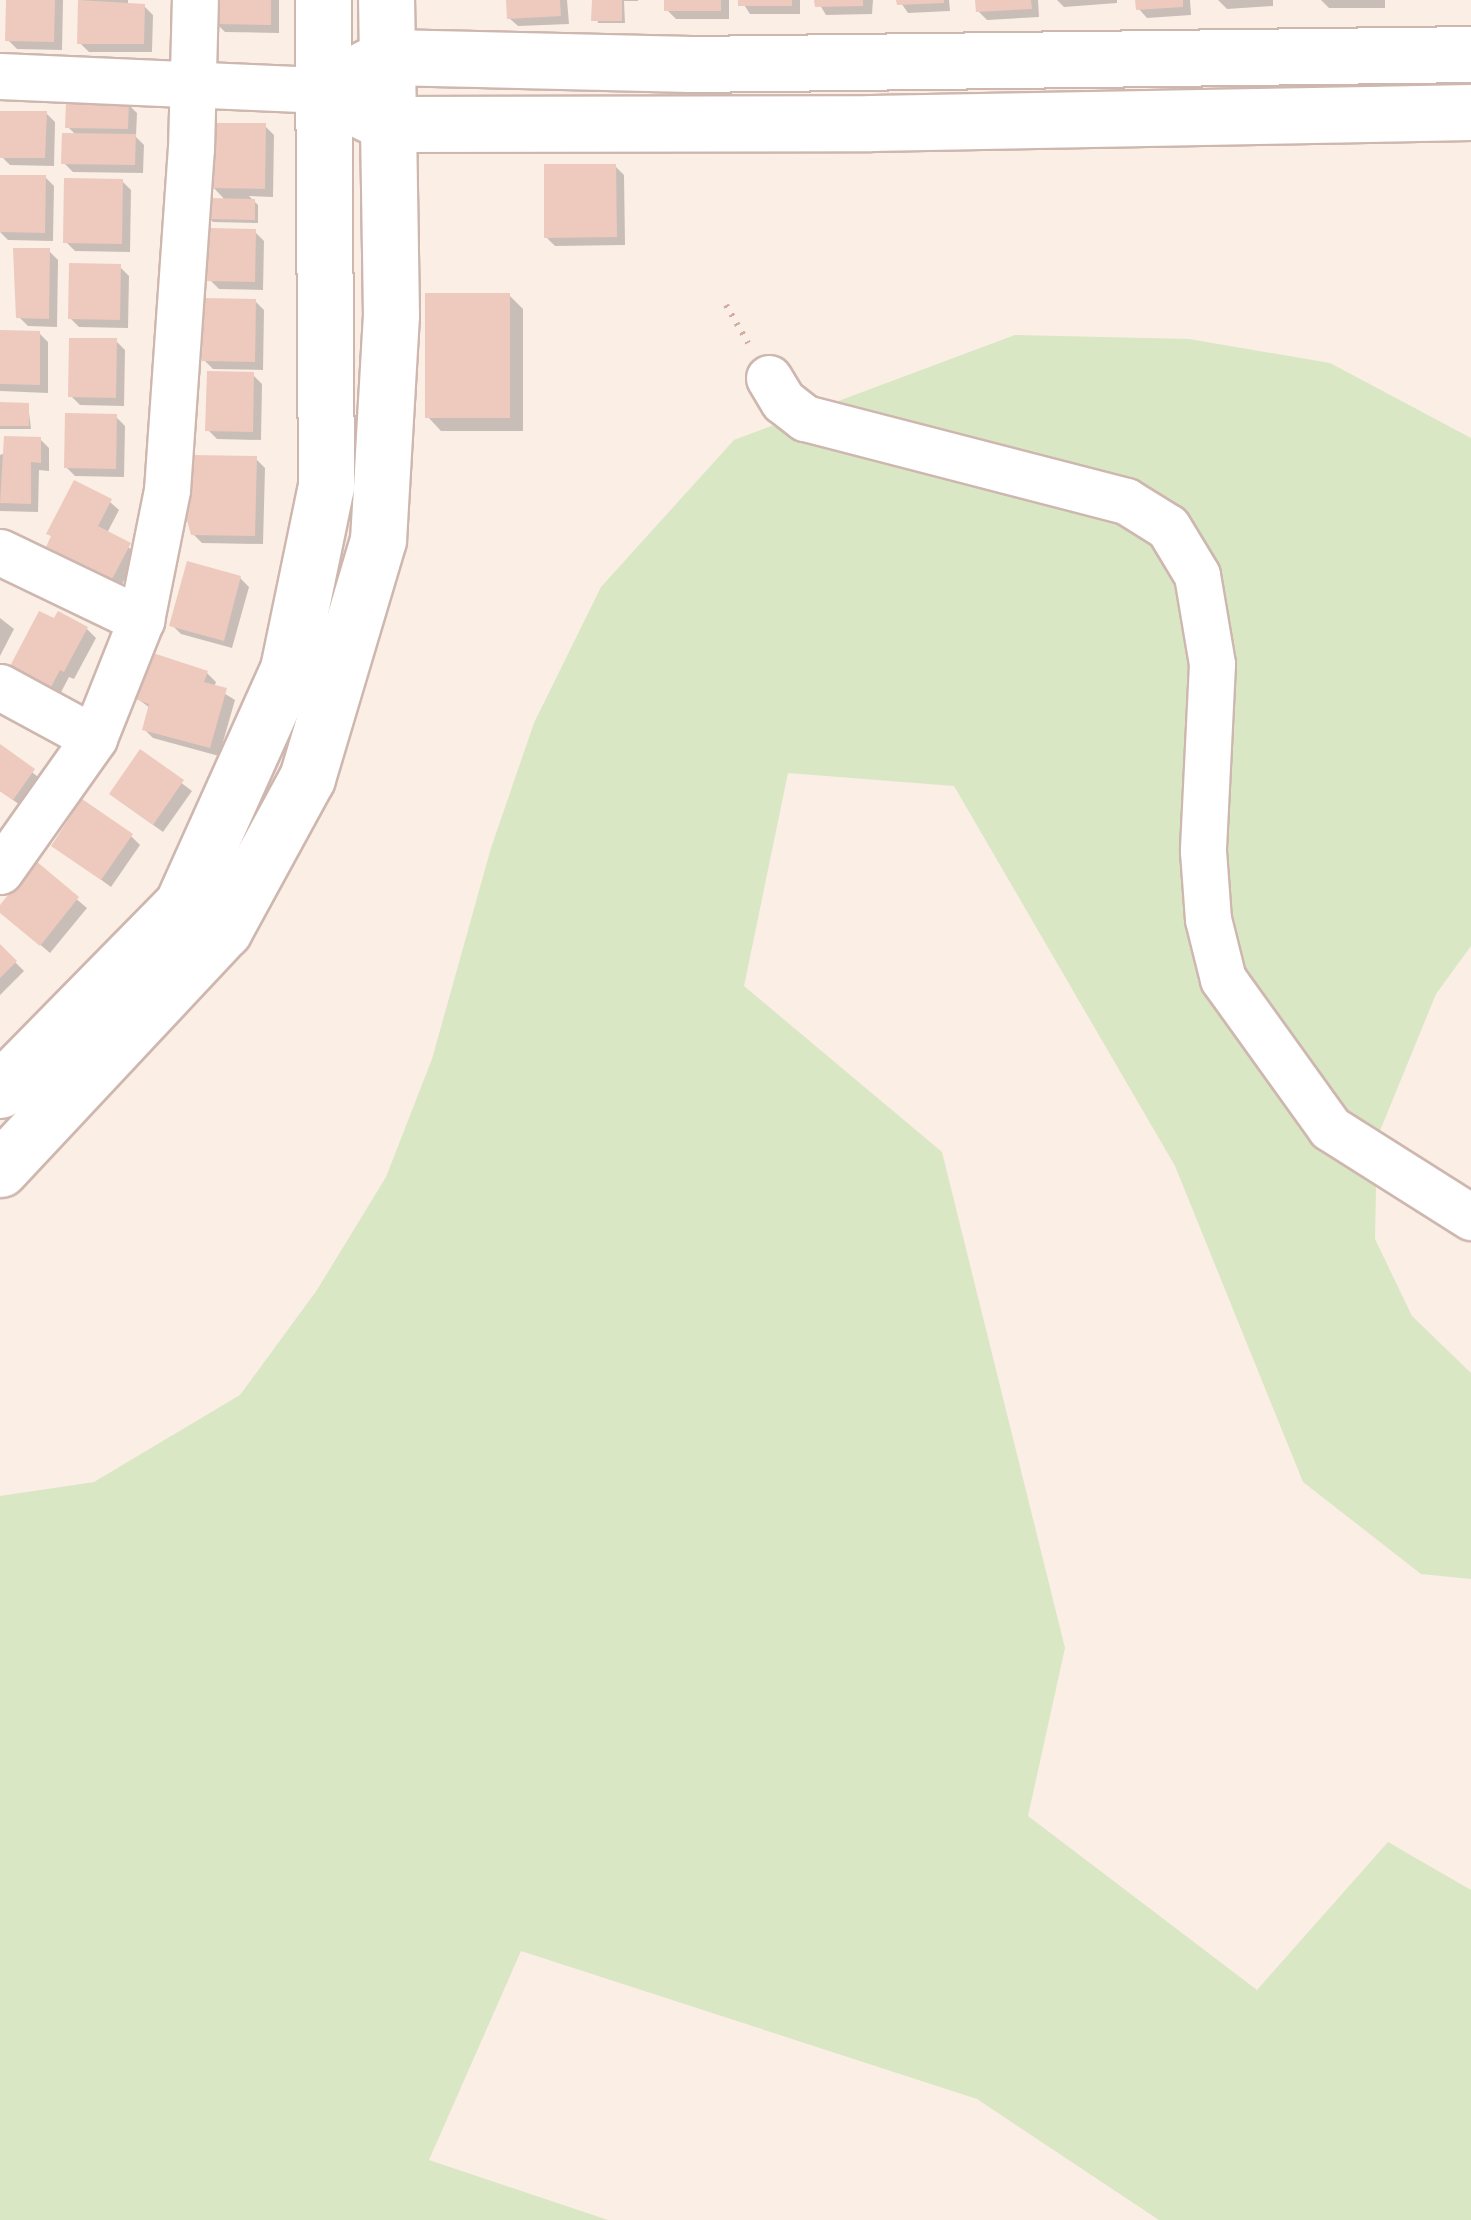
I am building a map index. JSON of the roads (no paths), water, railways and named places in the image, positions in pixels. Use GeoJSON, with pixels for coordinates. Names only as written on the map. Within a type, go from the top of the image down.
{"type":"FeatureCollection","features":[{"type":"Feature","properties":{"kind":"street"},"geometry":{"type":"LineString","coordinates":[[0,871],[94,738],[140,620],[167,490],[191,149],[195,0]]}},
{"type":"Feature","properties":{"kind":"street"},"geometry":{"type":"LineString","coordinates":[[0,1090],[182,905],[288,669],[326,486],[323,0]]}},
{"type":"Feature","properties":{"kind":"street"},"geometry":{"type":"LineString","coordinates":[[0,1169],[224,930],[307,778],[378,540],[391,315],[386,0]]}},
{"type":"Feature","properties":{"kind":"street"},"geometry":{"type":"LineString","coordinates":[[324,90],[386,57],[691,64],[1471,54]]}},
{"type":"Feature","properties":{"kind":"street"},"geometry":{"type":"LineString","coordinates":[[0,76],[324,90],[388,124],[851,123],[1471,112]]}},
{"type":"Feature","properties":{"kind":"street"},"geometry":{"type":"LineString","coordinates":[[770,378],[784,401],[805,418],[1126,501],[1168,527],[1197,575],[1212,664],[1203,851],[1208,920],[1223,978],[1330,1128],[1471,1217]]}},
{"type":"Feature","properties":{"kind":"street"},"geometry":{"type":"LineString","coordinates":[[0,552],[140,620]]}},
{"type":"Feature","properties":{"kind":"street"},"geometry":{"type":"LineString","coordinates":[[0,688],[94,738]]}}]}
